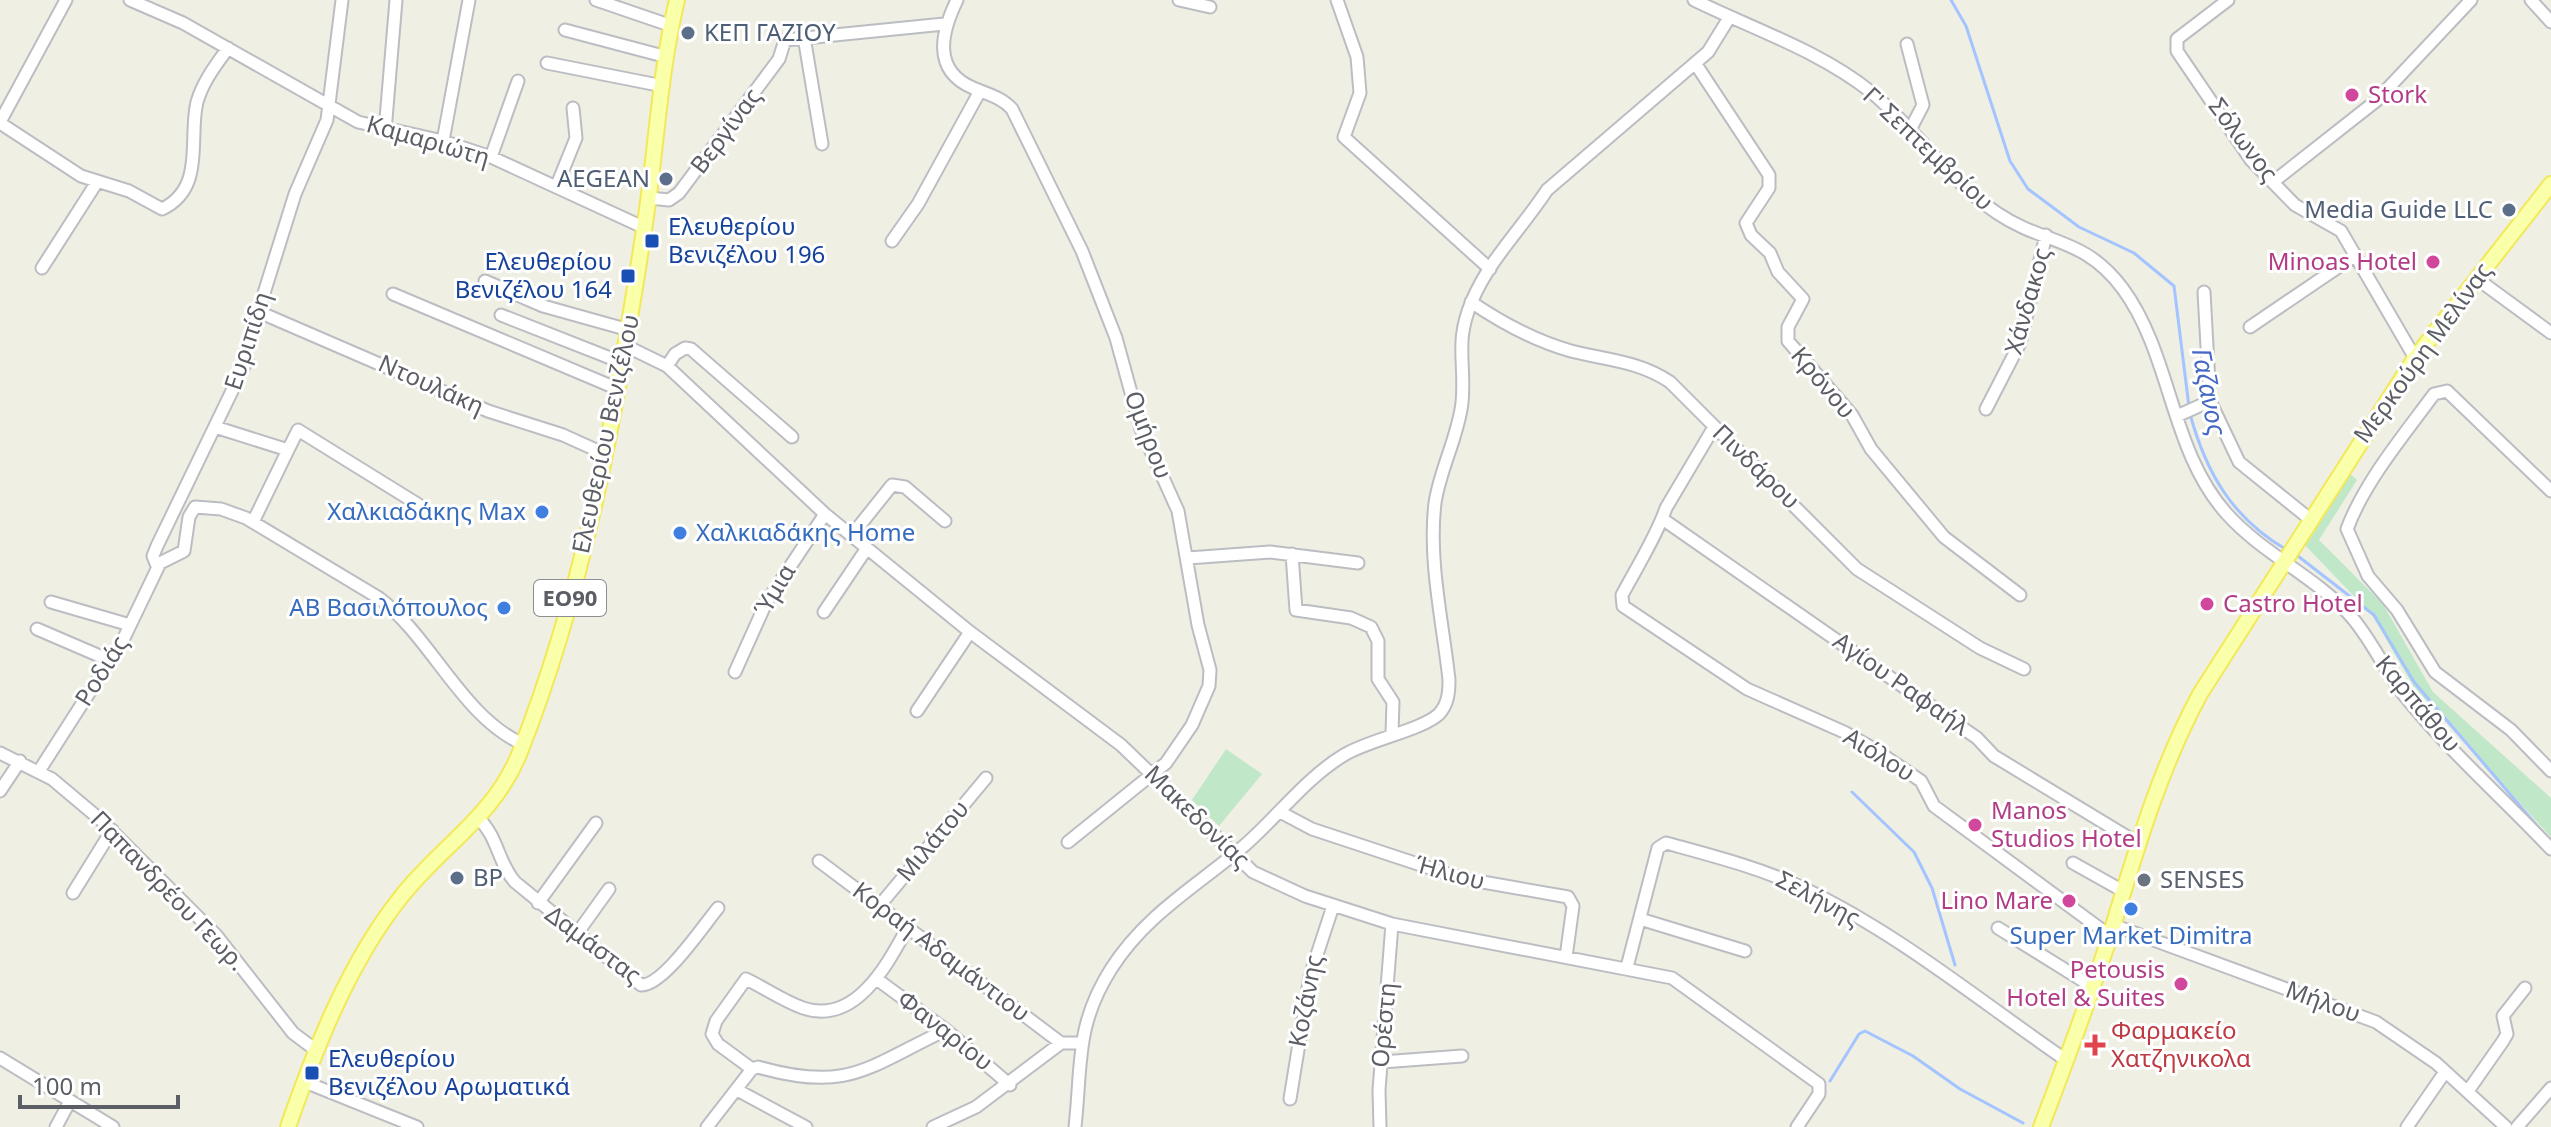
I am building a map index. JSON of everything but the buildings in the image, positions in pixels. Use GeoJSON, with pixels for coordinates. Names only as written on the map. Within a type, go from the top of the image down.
{"type":"FeatureCollection","features":[{"type":"Feature","properties":{"kind":"main road","name":"Ελευθερίου Βενιζέλου"},"geometry":{"type":"LineString","coordinates":[[288,1127],[317,1051],[352,976],[395,905],[479,819],[507,780],[523,744],[575,580],[605,454],[629,330],[677,0]]}},
{"type":"Feature","properties":{"kind":"main road","name":"Μερκούρη Μελίνας"},"geometry":{"type":"LineString","coordinates":[[2041,1127],[2093,987],[2166,767],[2191,710],[2415,358],[2551,184]]}},
{"type":"Feature","properties":{"kind":"street"},"geometry":{"type":"LineString","coordinates":[[66,0],[0,123],[81,176],[129,191],[162,209],[176,199],[191,175],[195,159],[197,102],[207,76],[228,48]]}},
{"type":"Feature","properties":{"kind":"street","name":"Καμαριώτη"},"geometry":{"type":"LineString","coordinates":[[133,0],[228,48],[330,108],[385,131],[443,141],[491,157],[645,228]]}},
{"type":"Feature","properties":{"kind":"street","name":"Ευριπίδη"},"geometry":{"type":"LineString","coordinates":[[157,566],[153,556],[157,546],[247,360],[245,354],[291,203],[330,108],[342,0]]}},
{"type":"Feature","properties":{"kind":"street"},"geometry":{"type":"LineString","coordinates":[[385,131],[396,0]]}},
{"type":"Feature","properties":{"kind":"street"},"geometry":{"type":"LineString","coordinates":[[443,141],[469,0]]}},
{"type":"Feature","properties":{"kind":"street"},"geometry":{"type":"LineString","coordinates":[[596,0],[672,26]]}},
{"type":"Feature","properties":{"kind":"street"},"geometry":{"type":"LineString","coordinates":[[822,144],[804,37],[944,24],[957,0]]}},
{"type":"Feature","properties":{"kind":"street"},"geometry":{"type":"LineString","coordinates":[[1179,0],[1210,7]]}},
{"type":"Feature","properties":{"kind":"street"},"geometry":{"type":"LineString","coordinates":[[1337,0],[1357,57],[1360,93],[1344,137],[1490,269]]}},
{"type":"Feature","properties":{"kind":"street","name":"Γ' Σεπτεμβρίου"},"geometry":{"type":"LineString","coordinates":[[1694,0],[1712,4],[1729,18],[1848,76],[1910,130],[1983,203],[2004,217],[2087,253],[2123,289],[2145,330],[2182,413],[2195,464],[2217,501],[2241,527],[2286,559]]}},
{"type":"Feature","properties":{"kind":"street"},"geometry":{"type":"LineString","coordinates":[[2273,182],[2376,101],[2471,0]]}},
{"type":"Feature","properties":{"kind":"street"},"geometry":{"type":"LineString","coordinates":[[2531,0],[2551,22]]}},
{"type":"Feature","properties":{"kind":"street","name":"Σόλωνος"},"geometry":{"type":"LineString","coordinates":[[2220,2],[2177,39],[2176,49],[2234,137],[2273,182],[2295,205],[2341,231],[2415,358]]}},
{"type":"Feature","properties":{"kind":"street"},"geometry":{"type":"LineString","coordinates":[[1075,1127],[1080,1043],[1096,996],[1139,931],[1166,904],[1233,854],[1333,762],[1392,733],[1433,718],[1445,705],[1449,695],[1433,523],[1442,470],[1461,409],[1460,337],[1471,302],[1490,269],[1551,185],[1695,63],[1719,38],[1729,18]]}},
{"type":"Feature","properties":{"kind":"street","name":"Ομήρου"},"geometry":{"type":"LineString","coordinates":[[944,24],[944,47],[950,67],[958,79],[1012,109],[1077,240],[1116,338],[1141,429],[1178,511],[1210,680],[1188,732],[1154,775],[1068,842]]}},
{"type":"Feature","properties":{"kind":"street"},"geometry":{"type":"LineString","coordinates":[[565,30],[667,57]]}},
{"type":"Feature","properties":{"kind":"street","name":"Βεργίνας"},"geometry":{"type":"LineString","coordinates":[[649,198],[669,200],[679,193],[773,68],[785,40],[804,37]]}},
{"type":"Feature","properties":{"kind":"street"},"geometry":{"type":"LineString","coordinates":[[1907,44],[1923,105],[1910,130]]}},
{"type":"Feature","properties":{"kind":"street"},"geometry":{"type":"LineString","coordinates":[[547,63],[663,86]]}},
{"type":"Feature","properties":{"kind":"street","name":"Κρόνου"},"geometry":{"type":"LineString","coordinates":[[1695,63],[1769,175],[1769,188],[1746,223],[1751,235],[1770,253],[1778,272],[1803,299],[1788,327],[1788,341],[1852,415],[1871,449],[1944,537],[2020,595]]}},
{"type":"Feature","properties":{"kind":"street"},"geometry":{"type":"LineString","coordinates":[[491,157],[518,81]]}},
{"type":"Feature","properties":{"kind":"street"},"geometry":{"type":"LineString","coordinates":[[892,241],[913,212],[980,91]]}},
{"type":"Feature","properties":{"kind":"street"},"geometry":{"type":"LineString","coordinates":[[557,185],[576,138],[573,108]]}},
{"type":"Feature","properties":{"kind":"street"},"geometry":{"type":"LineString","coordinates":[[42,268],[97,182]]}},
{"type":"Feature","properties":{"kind":"street","name":"Χάνδακος"},"geometry":{"type":"LineString","coordinates":[[1986,409],[2020,343],[2046,235]]}},
{"type":"Feature","properties":{"kind":"street"},"geometry":{"type":"LineString","coordinates":[[2250,327],[2356,255]]}},
{"type":"Feature","properties":{"kind":"street"},"geometry":{"type":"LineString","coordinates":[[2476,278],[2551,333]]}},
{"type":"Feature","properties":{"kind":"street"},"geometry":{"type":"LineString","coordinates":[[485,281],[536,304],[629,330]]}},
{"type":"Feature","properties":{"kind":"street"},"geometry":{"type":"LineString","coordinates":[[2204,292],[2208,401],[2245,470],[2308,524]]}},
{"type":"Feature","properties":{"kind":"street"},"geometry":{"type":"LineString","coordinates":[[393,294],[618,389]]}},
{"type":"Feature","properties":{"kind":"street","name":"Πινδάρου"},"geometry":{"type":"LineString","coordinates":[[1471,302],[1528,336],[1572,351],[1625,361],[1658,374],[1683,393],[1714,427],[1736,443],[1857,569],[1980,648],[2024,669]]}},
{"type":"Feature","properties":{"kind":"street","name":"Ντουλάκη"},"geometry":{"type":"LineString","coordinates":[[259,312],[488,411],[563,435],[605,454]]}},
{"type":"Feature","properties":{"kind":"street"},"geometry":{"type":"LineString","coordinates":[[501,315],[623,363]]}},
{"type":"Feature","properties":{"kind":"street","name":"Μακεδονίας"},"geometry":{"type":"LineString","coordinates":[[626,346],[667,366],[825,514],[970,632],[1089,719],[1154,775],[1233,854],[1259,875],[1333,906],[1392,924],[1627,967],[1679,981],[1816,1081],[1819,1094],[1797,1127]]}},
{"type":"Feature","properties":{"kind":"street"},"geometry":{"type":"LineString","coordinates":[[667,366],[675,354],[685,348],[691,349],[792,437]]}},
{"type":"Feature","properties":{"kind":"street"},"geometry":{"type":"LineString","coordinates":[[2551,491],[2447,391],[2434,394],[2361,500],[2347,529],[2368,576],[2397,610],[2435,672],[2511,730],[2551,771]]}},
{"type":"Feature","properties":{"kind":"street"},"geometry":{"type":"LineString","coordinates":[[2182,413],[2208,401]]}},
{"type":"Feature","properties":{"kind":"street"},"geometry":{"type":"LineString","coordinates":[[215,427],[288,450]]}},
{"type":"Feature","properties":{"kind":"street"},"geometry":{"type":"LineString","coordinates":[[1664,520],[1666,508],[1714,427]]}},
{"type":"Feature","properties":{"kind":"street"},"geometry":{"type":"LineString","coordinates":[[253,522],[298,430],[419,505]]}},
{"type":"Feature","properties":{"kind":"street"},"geometry":{"type":"LineString","coordinates":[[852,535],[892,485],[905,487],[945,521]]}},
{"type":"Feature","properties":{"kind":"street"},"geometry":{"type":"LineString","coordinates":[[157,566],[165,558],[184,551],[189,517],[195,507],[221,509],[253,522],[388,605],[489,720],[523,744]]}},
{"type":"Feature","properties":{"kind":"street","name":"Ύμια"},"geometry":{"type":"LineString","coordinates":[[735,672],[762,611],[825,514]]}},
{"type":"Feature","properties":{"kind":"street","name":"Αιόλου"},"geometry":{"type":"LineString","coordinates":[[1664,520],[1653,533],[1622,595],[1623,606],[1747,689],[1844,732],[1917,777],[1934,806],[2111,930]]}},
{"type":"Feature","properties":{"kind":"street","name":"Αγίου Ραφαήλ"},"geometry":{"type":"LineString","coordinates":[[1664,520],[1977,738],[1994,756],[2139,844]]}},
{"type":"Feature","properties":{"kind":"street"},"geometry":{"type":"LineString","coordinates":[[824,612],[867,548]]}},
{"type":"Feature","properties":{"kind":"street"},"geometry":{"type":"LineString","coordinates":[[1188,558],[1249,552],[1358,563]]}},
{"type":"Feature","properties":{"kind":"street"},"geometry":{"type":"LineString","coordinates":[[1292,554],[1296,610],[1361,620],[1374,632],[1379,651],[1378,679],[1393,702],[1392,733]]}},
{"type":"Feature","properties":{"kind":"street","name":"Καρπάθου"},"geometry":{"type":"LineString","coordinates":[[2286,559],[2351,616],[2406,697],[2551,849]]}},
{"type":"Feature","properties":{"kind":"street","name":"Ροδιάς"},"geometry":{"type":"LineString","coordinates":[[39,771],[130,625],[157,566]]}},
{"type":"Feature","properties":{"kind":"street"},"geometry":{"type":"LineString","coordinates":[[51,602],[130,625]]}},
{"type":"Feature","properties":{"kind":"street"},"geometry":{"type":"LineString","coordinates":[[37,629],[109,660]]}},
{"type":"Feature","properties":{"kind":"street"},"geometry":{"type":"LineString","coordinates":[[917,711],[970,632]]}},
{"type":"Feature","properties":{"kind":"street","name":"Παπανδρέου Γεωρ."},"geometry":{"type":"LineString","coordinates":[[0,753],[39,771],[112,830],[223,942],[293,1033],[317,1051]]}},
{"type":"Feature","properties":{"kind":"street"},"geometry":{"type":"LineString","coordinates":[[0,791],[20,761]]}},
{"type":"Feature","properties":{"kind":"street","name":"Μιλάτου"},"geometry":{"type":"LineString","coordinates":[[880,905],[986,778]]}},
{"type":"Feature","properties":{"kind":"street","name":"Ήλιου"},"geometry":{"type":"LineString","coordinates":[[1280,812],[1312,829],[1460,878],[1568,897],[1573,906],[1566,957]]}},
{"type":"Feature","properties":{"kind":"street","name":"Δαμάστας"},"geometry":{"type":"LineString","coordinates":[[479,819],[492,834],[507,873],[538,903],[637,983],[649,985],[661,976],[718,908]]}},
{"type":"Feature","properties":{"kind":"street"},"geometry":{"type":"LineString","coordinates":[[538,903],[596,823]]}},
{"type":"Feature","properties":{"kind":"street"},"geometry":{"type":"LineString","coordinates":[[73,893],[112,830]]}},
{"type":"Feature","properties":{"kind":"street","name":"Σελήνης"},"geometry":{"type":"LineString","coordinates":[[1627,967],[1661,843],[1756,869],[1820,896],[2066,1060]]}},
{"type":"Feature","properties":{"kind":"street","name":"Κοραή Αδαμάντιου"},"geometry":{"type":"LineString","coordinates":[[819,861],[1061,1043]]}},
{"type":"Feature","properties":{"kind":"street"},"geometry":{"type":"LineString","coordinates":[[2073,863],[2123,891]]}},
{"type":"Feature","properties":{"kind":"street"},"geometry":{"type":"LineString","coordinates":[[576,935],[609,889]]}},
{"type":"Feature","properties":{"kind":"street","name":"Κοζάνης"},"geometry":{"type":"LineString","coordinates":[[1290,1099],[1310,976],[1333,906]]}},
{"type":"Feature","properties":{"kind":"street"},"geometry":{"type":"LineString","coordinates":[[1640,919],[1745,951]]}},
{"type":"Feature","properties":{"kind":"street","name":"Ορέστη"},"geometry":{"type":"LineString","coordinates":[[1380,1127],[1392,924]]}},
{"type":"Feature","properties":{"kind":"street"},"geometry":{"type":"LineString","coordinates":[[752,1069],[718,1044],[712,1034],[716,1021],[746,979],[801,1007],[817,1010],[838,1007],[878,980],[908,927]]}},
{"type":"Feature","properties":{"kind":"street"},"geometry":{"type":"LineString","coordinates":[[1998,928],[2093,987]]}},
{"type":"Feature","properties":{"kind":"street","name":"Μήλου"},"geometry":{"type":"LineString","coordinates":[[2111,930],[2376,1022],[2445,1072],[2506,1127]]}},
{"type":"Feature","properties":{"kind":"street","name":"Φαναρίου"},"geometry":{"type":"LineString","coordinates":[[878,980],[946,1030],[1010,1085]]}},
{"type":"Feature","properties":{"kind":"street"},"geometry":{"type":"LineString","coordinates":[[2468,1091],[2507,1034],[2503,1016],[2525,988]]}},
{"type":"Feature","properties":{"kind":"street"},"geometry":{"type":"LineString","coordinates":[[707,1127],[752,1069],[758,1067],[804,1079],[842,1078],[946,1030]]}},
{"type":"Feature","properties":{"kind":"street"},"geometry":{"type":"LineString","coordinates":[[933,1127],[976,1107],[1010,1085],[1061,1043],[1080,1043]]}},
{"type":"Feature","properties":{"kind":"street"},"geometry":{"type":"LineString","coordinates":[[1382,1062],[1462,1056]]}},
{"type":"Feature","properties":{"kind":"street"},"geometry":{"type":"LineString","coordinates":[[0,1058],[113,1127]]}},
{"type":"Feature","properties":{"kind":"street"},"geometry":{"type":"LineString","coordinates":[[2407,1127],[2445,1072]]}},
{"type":"Feature","properties":{"kind":"street"},"geometry":{"type":"LineString","coordinates":[[305,1082],[417,1127]]}},
{"type":"Feature","properties":{"kind":"street"},"geometry":{"type":"LineString","coordinates":[[2517,1127],[2551,1088]]}},
{"type":"Feature","properties":{"kind":"street"},"geometry":{"type":"LineString","coordinates":[[737,1090],[806,1127]]}},
{"type":"Feature","properties":{"kind":"street"},"geometry":{"type":"LineString","coordinates":[[56,1127],[70,1101]]}},
{"type":"Feature","properties":{"kind":"green space"},"geometry":{"type":"Polygon","coordinates":[[[2347,471],[2357,480],[2319,540],[2383,604],[2433,692],[2551,798],[2551,837],[2414,687],[2372,615],[2302,542],[2347,471]]]}},
{"type":"Feature","properties":{"kind":"green space"},"geometry":{"type":"Polygon","coordinates":[[[1226,749],[1262,774],[1219,826],[1192,800],[1226,749]]]}},
{"type":"Feature","properties":{"kind":"waterway","name":"Γαζανος"},"geometry":{"type":"LineString","coordinates":[[1951,0],[1966,26],[2010,161],[2028,189],[2079,227],[2134,253],[2174,286],[2189,407]]}},
{"type":"Feature","properties":{"kind":"waterway","name":"Γαζανος"},"geometry":{"type":"LineString","coordinates":[[2190,414],[2204,456],[2224,492],[2251,524],[2287,550]]}},
{"type":"Feature","properties":{"kind":"waterway","name":"Γαζανος"},"geometry":{"type":"LineString","coordinates":[[2294,553],[2374,615],[2414,682],[2545,835]]}},
{"type":"Feature","properties":{"kind":"waterway"},"geometry":{"type":"LineString","coordinates":[[1852,792],[1914,852],[1932,888],[1955,965]]}},
{"type":"Feature","properties":{"kind":"waterway"},"geometry":{"type":"LineString","coordinates":[[1830,1081],[1859,1034],[1865,1031],[1913,1056],[1960,1089],[2023,1123]]}},
{"type":"Feature","properties":{"kind":"place","name":"ΚΕΠ ΓΑΖΙΟΥ"},"geometry":{"type":"Point","coordinates":[688,33]}},
{"type":"Feature","properties":{"kind":"place","name":"Stork"},"geometry":{"type":"Point","coordinates":[2352,95]}},
{"type":"Feature","properties":{"kind":"place","name":"AEGEAN"},"geometry":{"type":"Point","coordinates":[666,179]}},
{"type":"Feature","properties":{"kind":"place","name":"Media Guide LLC"},"geometry":{"type":"Point","coordinates":[2509,210]}},
{"type":"Feature","properties":{"kind":"place","name":"Ελευθερίου Βενιζέλου 196"},"geometry":{"type":"Point","coordinates":[652,241]}},
{"type":"Feature","properties":{"kind":"place","name":"Minoas Hotel"},"geometry":{"type":"Point","coordinates":[2433,262]}},
{"type":"Feature","properties":{"kind":"place","name":"Ελευθερίου Βενιζέλου 164"},"geometry":{"type":"Point","coordinates":[628,276]}},
{"type":"Feature","properties":{"kind":"place","name":"Χαλκιαδάκης Max"},"geometry":{"type":"Point","coordinates":[542,512]}},
{"type":"Feature","properties":{"kind":"place","name":"Χαλκιαδάκης Home"},"geometry":{"type":"Point","coordinates":[680,533]}},
{"type":"Feature","properties":{"kind":"place","name":"Castro Hotel"},"geometry":{"type":"Point","coordinates":[2207,604]}},
{"type":"Feature","properties":{"kind":"place","name":"ΑΒ Βασιλόπουλος"},"geometry":{"type":"Point","coordinates":[504,608]}},
{"type":"Feature","properties":{"kind":"place","name":"Manos Studios Hotel"},"geometry":{"type":"Point","coordinates":[1975,825]}},
{"type":"Feature","properties":{"kind":"place","name":"BP"},"geometry":{"type":"Point","coordinates":[457,878]}},
{"type":"Feature","properties":{"kind":"place","name":"SENSES"},"geometry":{"type":"Point","coordinates":[2144,880]}},
{"type":"Feature","properties":{"kind":"place","name":"Lino Mare"},"geometry":{"type":"Point","coordinates":[2069,901]}},
{"type":"Feature","properties":{"kind":"place","name":"Super Market Dimitra"},"geometry":{"type":"Point","coordinates":[2131,909]}},
{"type":"Feature","properties":{"kind":"place","name":"Petousis Hotel & Suites"},"geometry":{"type":"Point","coordinates":[2181,984]}},
{"type":"Feature","properties":{"kind":"place","name":"Φαρμακείο Χατζηνικολα"},"geometry":{"type":"Point","coordinates":[2095,1045]}},
{"type":"Feature","properties":{"kind":"place","name":"Ελευθερίου Βενιζέλου Αρωματικά"},"geometry":{"type":"Point","coordinates":[312,1073]}}]}
